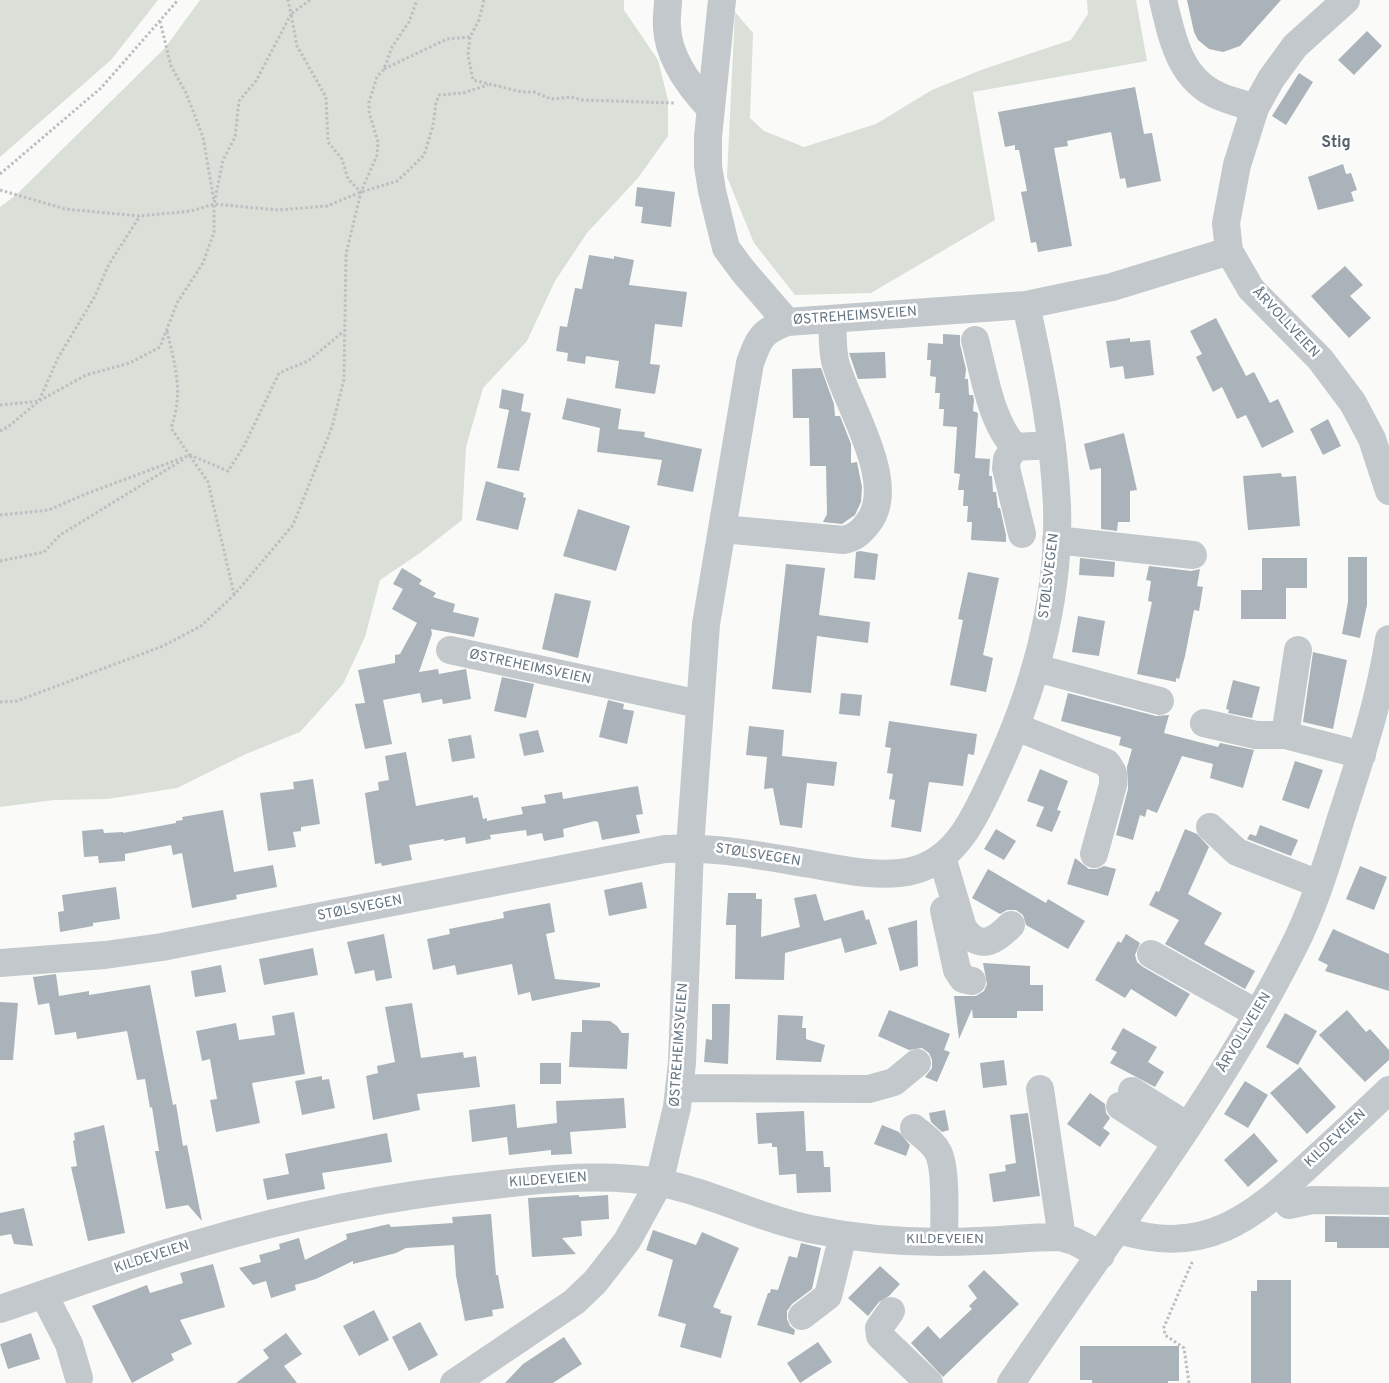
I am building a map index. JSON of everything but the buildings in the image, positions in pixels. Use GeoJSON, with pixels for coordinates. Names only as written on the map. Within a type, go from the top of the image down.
{"type":"FeatureCollection","features":[{"type":"Feature","properties":{"kind":"street"},"geometry":{"type":"LineString","coordinates":[[668,0],[667,29],[675,57],[704,102]]}},
{"type":"Feature","properties":{"kind":"street"},"geometry":{"type":"LineString","coordinates":[[722,0],[704,102],[708,166],[716,212],[726,248],[786,322]]}},
{"type":"Feature","properties":{"kind":"street"},"geometry":{"type":"LineString","coordinates":[[1163,0],[1179,58],[1190,73],[1204,88],[1219,96],[1256,108]]}},
{"type":"Feature","properties":{"kind":"street","name":"ÅRVOLLVEIEN"},"geometry":{"type":"LineString","coordinates":[[1346,0],[1295,46],[1271,80],[1256,108],[1237,165],[1226,223],[1229,250],[1251,289],[1320,359],[1353,403],[1372,439],[1389,491]]}},
{"type":"Feature","properties":{"kind":"street","name":"ØSTREHEIMSVEIEN"},"geometry":{"type":"LineString","coordinates":[[454,1383],[574,1302],[595,1282],[627,1241],[659,1183],[668,1149],[679,1088],[690,847],[706,624],[750,363],[762,334],[772,327],[786,322],[1026,305],[1112,287],[1229,250]]}},
{"type":"Feature","properties":{"kind":"street","name":"STØLSVEGEN"},"geometry":{"type":"LineString","coordinates":[[0,963],[105,955],[171,945],[640,853],[690,847],[717,848],[869,872],[911,872],[934,862],[959,840],[971,822],[986,794],[1016,727],[1036,668],[1052,584],[1057,507],[1052,445],[1040,367],[1026,305]]}},
{"type":"Feature","properties":{"kind":"street"},"geometry":{"type":"LineString","coordinates":[[722,529],[844,540],[859,533],[872,517],[877,500],[875,466],[835,360],[832,319]]}},
{"type":"Feature","properties":{"kind":"street"},"geometry":{"type":"LineString","coordinates":[[975,340],[996,416],[1007,438],[1016,446],[1052,445]]}},
{"type":"Feature","properties":{"kind":"street"},"geometry":{"type":"LineString","coordinates":[[1016,446],[1007,459],[1006,468],[1022,534]]}},
{"type":"Feature","properties":{"kind":"street"},"geometry":{"type":"LineString","coordinates":[[1056,540],[1193,555]]}},
{"type":"Feature","properties":{"kind":"street","name":"ÅRVOLLVEIEN"},"geometry":{"type":"LineString","coordinates":[[1011,1383],[1119,1230],[1182,1135],[1258,1014],[1293,948],[1319,884],[1362,755],[1385,663],[1389,639]]}},
{"type":"Feature","properties":{"kind":"street","name":"ØSTREHEIMSVEIEN"},"geometry":{"type":"LineString","coordinates":[[450,650],[699,704]]}},
{"type":"Feature","properties":{"kind":"street"},"geometry":{"type":"LineString","coordinates":[[1285,735],[1298,650]]}},
{"type":"Feature","properties":{"kind":"street"},"geometry":{"type":"LineString","coordinates":[[1036,668],[1160,701]]}},
{"type":"Feature","properties":{"kind":"street"},"geometry":{"type":"LineString","coordinates":[[1204,724],[1256,735],[1285,735],[1362,755]]}},
{"type":"Feature","properties":{"kind":"street"},"geometry":{"type":"LineString","coordinates":[[1016,727],[1107,763],[1111,768],[1113,785],[1094,854]]}},
{"type":"Feature","properties":{"kind":"street"},"geometry":{"type":"LineString","coordinates":[[1210,827],[1237,852],[1319,884]]}},
{"type":"Feature","properties":{"kind":"street"},"geometry":{"type":"LineString","coordinates":[[934,862],[963,928],[968,934],[980,942],[988,942],[995,940],[1011,925]]}},
{"type":"Feature","properties":{"kind":"street"},"geometry":{"type":"LineString","coordinates":[[934,862],[957,970],[963,979],[972,981]]}},
{"type":"Feature","properties":{"kind":"street"},"geometry":{"type":"LineString","coordinates":[[1151,954],[1258,1014]]}},
{"type":"Feature","properties":{"kind":"street"},"geometry":{"type":"LineString","coordinates":[[679,1088],[869,1089],[894,1082],[917,1063]]}},
{"type":"Feature","properties":{"kind":"street"},"geometry":{"type":"LineString","coordinates":[[1040,1089],[1060,1224],[1060,1237]]}},
{"type":"Feature","properties":{"kind":"street"},"geometry":{"type":"LineString","coordinates":[[1126,1098],[1182,1135]]}},
{"type":"Feature","properties":{"kind":"street","name":"KILDEVEIEN"},"geometry":{"type":"LineString","coordinates":[[1119,1230],[1156,1240],[1176,1240],[1201,1236],[1239,1221],[1279,1193],[1386,1101]]}},
{"type":"Feature","properties":{"kind":"street"},"geometry":{"type":"LineString","coordinates":[[914,1128],[936,1148],[940,1155],[944,1242]]}},
{"type":"Feature","properties":{"kind":"street","name":"KILDEVEIEN"},"geometry":{"type":"LineString","coordinates":[[0,1309],[208,1240],[283,1221],[365,1203],[457,1189],[540,1180],[613,1178],[659,1183],[698,1193],[777,1221],[843,1235],[944,1242],[1060,1237],[1074,1241],[1101,1255]]}},
{"type":"Feature","properties":{"kind":"street"},"geometry":{"type":"LineString","coordinates":[[1288,1205],[1320,1200],[1389,1201]]}},
{"type":"Feature","properties":{"kind":"street"},"geometry":{"type":"LineString","coordinates":[[802,1316],[828,1296],[843,1235]]}},
{"type":"Feature","properties":{"kind":"street"},"geometry":{"type":"LineString","coordinates":[[44,1295],[70,1344],[79,1378]]}},
{"type":"Feature","properties":{"kind":"street"},"geometry":{"type":"LineString","coordinates":[[891,1311],[879,1328],[880,1336],[930,1383]]}},
{"type":"Feature","properties":{"kind":"path"},"geometry":{"type":"LineString","coordinates":[[0,174],[102,88],[178,0]]}},
{"type":"Feature","properties":{"kind":"path"},"geometry":{"type":"LineString","coordinates":[[288,0],[297,46],[326,97],[328,142],[342,159],[348,179],[362,192]]}},
{"type":"Feature","properties":{"kind":"path"},"geometry":{"type":"LineString","coordinates":[[214,204],[223,160],[235,137],[239,101],[256,81],[292,14],[310,0]]}},
{"type":"Feature","properties":{"kind":"path"},"geometry":{"type":"LineString","coordinates":[[384,69],[392,47],[409,22],[417,0]]}},
{"type":"Feature","properties":{"kind":"path"},"geometry":{"type":"LineString","coordinates":[[484,0],[480,20],[470,37],[468,54],[473,80],[488,85],[534,92],[551,99],[571,97],[582,100],[686,104],[704,102]]}},
{"type":"Feature","properties":{"kind":"path"},"geometry":{"type":"LineString","coordinates":[[0,431],[9,426],[39,401],[86,375],[130,363],[160,346],[177,303],[204,263],[214,232],[214,204],[203,137],[186,93],[171,66],[160,21]]}},
{"type":"Feature","properties":{"kind":"path"},"geometry":{"type":"LineString","coordinates":[[0,702],[16,702],[163,646],[201,626],[234,594],[294,524],[332,427],[344,379],[346,254],[362,192],[378,155],[378,142],[369,112],[369,102],[376,77],[384,69],[447,39],[470,37]]}},
{"type":"Feature","properties":{"kind":"path"},"geometry":{"type":"LineString","coordinates":[[0,190],[65,209],[140,216],[191,211],[214,204],[278,210],[328,206],[362,192],[397,181],[424,155],[433,126],[436,102],[439,95],[464,93],[488,85]]}},
{"type":"Feature","properties":{"kind":"path"},"geometry":{"type":"LineString","coordinates":[[39,401],[58,358],[95,296],[109,264],[140,216]]}},
{"type":"Feature","properties":{"kind":"path"},"geometry":{"type":"LineString","coordinates":[[166,330],[177,383],[178,409],[170,428],[208,482],[234,594]]}},
{"type":"Feature","properties":{"kind":"path"},"geometry":{"type":"LineString","coordinates":[[0,515],[48,510],[83,494],[190,455],[228,471],[244,446],[279,372],[308,361],[344,332]]}},
{"type":"Feature","properties":{"kind":"path"},"geometry":{"type":"LineString","coordinates":[[0,405],[39,401]]}},
{"type":"Feature","properties":{"kind":"path"},"geometry":{"type":"LineString","coordinates":[[0,561],[44,552],[60,535],[190,455]]}},
{"type":"Feature","properties":{"kind":"path"},"geometry":{"type":"LineString","coordinates":[[1189,1383],[1184,1348],[1165,1334],[1164,1327],[1196,1254],[1201,1236]]}},
{"type":"Feature","properties":{"kind":"shaded area"},"geometry":{"type":"Polygon","coordinates":[[[0,0],[158,0],[111,60],[0,157],[0,0]]]}},
{"type":"Feature","properties":{"kind":"shaded area"},"geometry":{"type":"Polygon","coordinates":[[[200,0],[624,0],[624,10],[658,60],[668,100],[668,136],[638,178],[587,233],[555,281],[527,341],[483,388],[466,447],[462,520],[420,553],[380,580],[365,637],[343,684],[300,732],[246,754],[177,788],[108,799],[54,800],[0,807],[0,207],[16,195],[165,48],[200,0]]]}},
{"type":"Feature","properties":{"kind":"shaded area"},"geometry":{"type":"Polygon","coordinates":[[[1087,0],[1136,0],[1147,61],[973,92],[995,220],[871,293],[795,295],[754,243],[727,177],[735,12],[753,33],[750,118],[764,131],[804,147],[876,124],[932,90],[981,70],[1071,40],[1088,14],[1087,0]]]}},
{"type":"Feature","properties":{"kind":"district","name":"Stig"},"geometry":{"type":"Point","coordinates":[1336,144]}}]}
